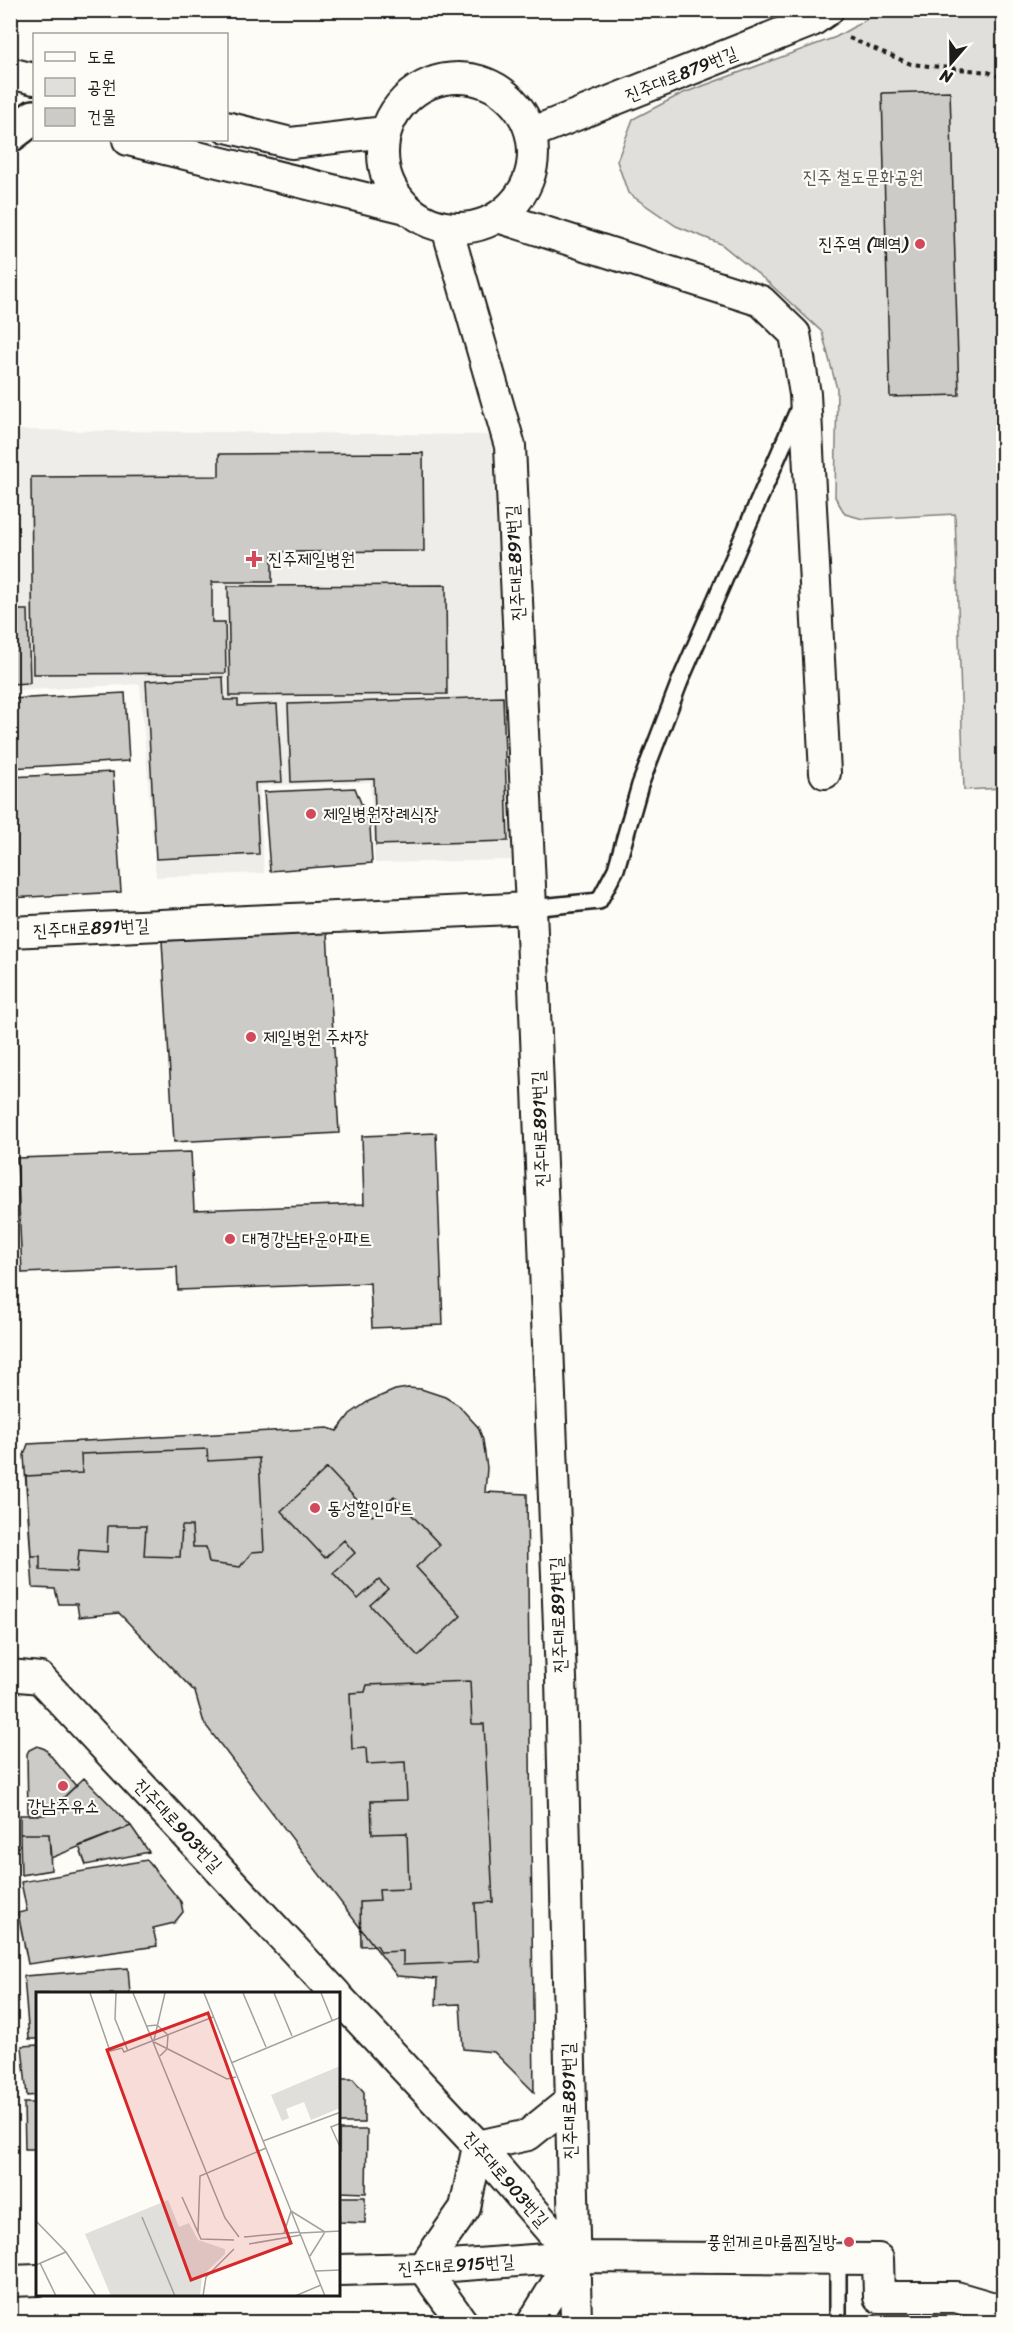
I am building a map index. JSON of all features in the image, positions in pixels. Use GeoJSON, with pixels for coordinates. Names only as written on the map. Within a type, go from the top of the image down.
{"type":"FeatureCollection","features":[{"type":"Feature","properties":{"kind":"street","name":"진주대로879번길"},"geometry":{"type":"LineString","coordinates":[[531,133],[820,16]]}},
{"type":"Feature","properties":{"kind":"street"},"geometry":{"type":"LineString","coordinates":[[10,73],[33,79]]}},
{"type":"Feature","properties":{"kind":"street"},"geometry":{"type":"LineString","coordinates":[[459,78],[483,82],[504,93],[521,111],[531,133],[534,157],[529,181],[516,201],[498,218],[462,229],[447,228],[425,221],[406,208],[393,192],[385,173],[382,153],[386,132],[396,110],[413,93],[435,81],[459,78]]}},
{"type":"Feature","properties":{"kind":"street"},"geometry":{"type":"LineString","coordinates":[[10,110],[33,117]]}},
{"type":"Feature","properties":{"kind":"street"},"geometry":{"type":"LineString","coordinates":[[10,135],[33,118]]}},
{"type":"Feature","properties":{"kind":"street"},"geometry":{"type":"LineString","coordinates":[[228,127],[291,143],[386,132]]}},
{"type":"Feature","properties":{"kind":"street"},"geometry":{"type":"LineString","coordinates":[[132,141],[406,208]]}},
{"type":"Feature","properties":{"kind":"street"},"geometry":{"type":"LineString","coordinates":[[498,218],[761,301],[795,334],[805,394],[825,773]]}},
{"type":"Feature","properties":{"kind":"street","name":"진주대로891번길"},"geometry":{"type":"LineString","coordinates":[[447,228],[510,446],[531,908],[561,1678],[569,2102],[576,2322]]}},
{"type":"Feature","properties":{"kind":"street","name":"진주대로891번길"},"geometry":{"type":"LineString","coordinates":[[10,932],[531,908]]}},
{"type":"Feature","properties":{"kind":"street","name":"진주대로903번길"},"geometry":{"type":"LineString","coordinates":[[10,1675],[40,1678],[334,1992]]}},
{"type":"Feature","properties":{"kind":"street","name":"진주대로903번길"},"geometry":{"type":"LineString","coordinates":[[340,1999],[478,2146],[573,2257]]}},
{"type":"Feature","properties":{"kind":"street"},"geometry":{"type":"LineString","coordinates":[[462,2322],[423,2268],[465,2208],[478,2146],[528,2135],[569,2102]]}},
{"type":"Feature","properties":{"kind":"street"},"geometry":{"type":"LineString","coordinates":[[533,2322],[573,2257]]}},
{"type":"Feature","properties":{"kind":"street","name":"진주대로915번길"},"geometry":{"type":"LineString","coordinates":[[340,2271],[423,2268],[573,2257],[878,2259],[879,2297],[956,2297],[994,2308],[1004,2321]]}},
{"type":"Feature","properties":{"kind":"street"},"geometry":{"type":"LineString","coordinates":[[10,2280],[36,2280]]}},
{"type":"Feature","properties":{"kind":"lane"},"geometry":{"type":"LineString","coordinates":[[531,908],[599,901],[616,869],[640,785],[680,681],[805,394]]}},
{"type":"Feature","properties":{"kind":"lane"},"geometry":{"type":"LineString","coordinates":[[838,2258],[838,2322]]}},
{"type":"Feature","properties":{"kind":"path"},"geometry":{"type":"LineString","coordinates":[[820,16],[911,64],[988,72],[1004,78]]}},
{"type":"Feature","properties":{"kind":"shaded area","name":"진주제일병원"},"geometry":{"type":"Polygon","coordinates":[[[11,430],[492,435],[511,860],[375,863],[370,782],[259,786],[264,873],[156,877],[140,684],[11,691],[11,430]]]}},
{"type":"Feature","properties":{"kind":"green space","name":"진주 철도문화공원"},"geometry":{"type":"Polygon","coordinates":[[[881,11],[1003,11],[1003,788],[964,790],[955,514],[863,519],[845,514],[835,497],[837,389],[822,332],[769,283],[721,244],[676,226],[628,193],[617,161],[633,119],[681,94],[836,37],[881,11]]]}},
{"type":"Feature","properties":{"kind":"building","name":"진주역 (폐역)"},"geometry":{"type":"Polygon","coordinates":[[[950,91],[959,395],[890,397],[882,93],[950,91]]]}},
{"type":"Feature","properties":{"kind":"building"},"geometry":{"type":"Polygon","coordinates":[[[423,453],[424,551],[272,552],[272,582],[212,582],[212,622],[225,622],[226,673],[33,674],[31,477],[219,476],[219,454],[423,453]]]}},
{"type":"Feature","properties":{"kind":"building"},"geometry":{"type":"Polygon","coordinates":[[[446,585],[447,694],[230,696],[228,586],[446,585]]]}},
{"type":"Feature","properties":{"kind":"building"},"geometry":{"type":"Polygon","coordinates":[[[10,610],[28,610],[30,683],[10,684],[10,610]]]}},
{"type":"Feature","properties":{"kind":"building"},"geometry":{"type":"Polygon","coordinates":[[[223,677],[224,700],[238,700],[238,706],[277,704],[282,782],[255,783],[259,854],[156,859],[146,681],[223,677]]]}},
{"type":"Feature","properties":{"kind":"building"},"geometry":{"type":"Polygon","coordinates":[[[125,693],[129,761],[10,768],[10,699],[125,693]]]}},
{"type":"Feature","properties":{"kind":"building"},"geometry":{"type":"Polygon","coordinates":[[[503,697],[508,841],[376,845],[374,779],[291,782],[288,704],[503,697]]]}},
{"type":"Feature","properties":{"kind":"building"},"geometry":{"type":"Polygon","coordinates":[[[113,772],[121,892],[10,898],[10,777],[113,772]]]}},
{"type":"Feature","properties":{"kind":"building"},"geometry":{"type":"Polygon","coordinates":[[[355,788],[370,826],[372,863],[270,871],[264,792],[355,788]]]}},
{"type":"Feature","properties":{"kind":"building","name":"제일병원 주차장"},"geometry":{"type":"Polygon","coordinates":[[[327,932],[339,1133],[174,1142],[162,941],[327,932]]]}},
{"type":"Feature","properties":{"kind":"building","name":"대경강남타운아파트"},"geometry":{"type":"Polygon","coordinates":[[[436,1133],[443,1325],[372,1328],[370,1283],[178,1290],[177,1267],[22,1273],[17,1158],[191,1152],[194,1210],[364,1204],[362,1136],[436,1133]]]}},
{"type":"Feature","properties":{"kind":"building"},"geometry":{"type":"Polygon","coordinates":[[[421,1389],[445,1397],[458,1405],[478,1427],[483,1440],[487,1468],[485,1492],[527,1494],[534,2092],[494,2052],[463,2049],[460,2004],[436,2005],[437,1979],[397,1976],[204,1723],[195,1692],[119,1613],[79,1617],[77,1604],[59,1604],[55,1589],[33,1588],[24,1455],[28,1444],[328,1428],[337,1431],[350,1414],[369,1401],[395,1390],[421,1389]]]}},
{"type":"Feature","properties":{"kind":"building"},"geometry":{"type":"Polygon","coordinates":[[[207,1449],[208,1461],[259,1458],[264,1551],[252,1552],[240,1567],[209,1563],[206,1547],[193,1547],[192,1526],[182,1526],[180,1557],[144,1556],[146,1526],[108,1526],[107,1552],[79,1550],[77,1572],[40,1570],[40,1556],[31,1556],[26,1476],[82,1473],[81,1454],[207,1449]]]}},
{"type":"Feature","properties":{"kind":"building"},"geometry":{"type":"Polygon","coordinates":[[[327,1468],[372,1516],[394,1496],[440,1545],[416,1567],[461,1616],[418,1656],[370,1605],[388,1589],[379,1580],[358,1599],[333,1573],[355,1553],[344,1540],[325,1558],[281,1511],[327,1468]]]}},
{"type":"Feature","properties":{"kind":"building"},"geometry":{"type":"Polygon","coordinates":[[[470,1681],[472,1724],[484,1724],[493,1902],[475,1903],[478,1962],[403,1965],[403,1951],[381,1952],[377,1945],[361,1946],[360,1902],[380,1901],[379,1890],[409,1889],[407,1833],[372,1834],[371,1801],[407,1800],[405,1762],[367,1764],[366,1748],[352,1749],[350,1693],[365,1692],[367,1685],[470,1681]]]}},
{"type":"Feature","properties":{"kind":"building"},"geometry":{"type":"Polygon","coordinates":[[[37,1746],[45,1749],[76,1786],[45,1815],[28,1815],[27,1754],[29,1750],[37,1746]]]}},
{"type":"Feature","properties":{"kind":"building"},"geometry":{"type":"Polygon","coordinates":[[[84,1778],[131,1826],[51,1858],[49,1834],[20,1834],[20,1815],[45,1815],[84,1778]]]}},
{"type":"Feature","properties":{"kind":"building"},"geometry":{"type":"Polygon","coordinates":[[[131,1826],[149,1852],[86,1865],[79,1846],[131,1826]]]}},
{"type":"Feature","properties":{"kind":"building"},"geometry":{"type":"Polygon","coordinates":[[[20,1834],[49,1834],[51,1870],[21,1875],[20,1834]]]}},
{"type":"Feature","properties":{"kind":"building"},"geometry":{"type":"Polygon","coordinates":[[[147,1860],[181,1902],[183,1912],[174,1923],[153,1928],[157,1946],[28,1964],[18,1913],[27,1911],[21,1882],[147,1860]]]}},
{"type":"Feature","properties":{"kind":"building"},"geometry":{"type":"Polygon","coordinates":[[[128,1968],[130,1992],[36,1992],[36,2039],[29,2039],[24,1976],[128,1968]]]}},
{"type":"Feature","properties":{"kind":"building"},"geometry":{"type":"Polygon","coordinates":[[[36,2045],[36,2095],[27,2096],[22,2046],[36,2045]]]}},
{"type":"Feature","properties":{"kind":"building"},"geometry":{"type":"Polygon","coordinates":[[[340,2079],[353,2079],[364,2092],[364,2123],[340,2123],[340,2079]]]}},
{"type":"Feature","properties":{"kind":"building"},"geometry":{"type":"Polygon","coordinates":[[[24,2103],[36,2103],[36,2149],[25,2149],[24,2103]]]}},
{"type":"Feature","properties":{"kind":"building"},"geometry":{"type":"Polygon","coordinates":[[[340,2130],[367,2130],[366,2193],[340,2192],[340,2130]]]}},
{"type":"Feature","properties":{"kind":"building"},"geometry":{"type":"Polygon","coordinates":[[[340,2197],[365,2197],[365,2223],[340,2222],[340,2197]]]}},
{"type":"Feature","properties":{"kind":"place","name":"진주역 (폐역)"},"geometry":{"type":"Point","coordinates":[920,244]}},
{"type":"Feature","properties":{"kind":"place","name":"진주제일병원"},"geometry":{"type":"Point","coordinates":[254,559]}},
{"type":"Feature","properties":{"kind":"place","name":"제일병원장례식장"},"geometry":{"type":"Point","coordinates":[311,814]}},
{"type":"Feature","properties":{"kind":"place","name":"제일병원 주차장"},"geometry":{"type":"Point","coordinates":[251,1037]}},
{"type":"Feature","properties":{"kind":"place","name":"대경강남타운아파트"},"geometry":{"type":"Point","coordinates":[230,1239]}},
{"type":"Feature","properties":{"kind":"place","name":"동성할인마트"},"geometry":{"type":"Point","coordinates":[315,1508]}},
{"type":"Feature","properties":{"kind":"place","name":"강남주유소"},"geometry":{"type":"Point","coordinates":[63,1786]}},
{"type":"Feature","properties":{"kind":"place","name":"풍원게르마륨찜질방"},"geometry":{"type":"Point","coordinates":[849,2242]}}]}
